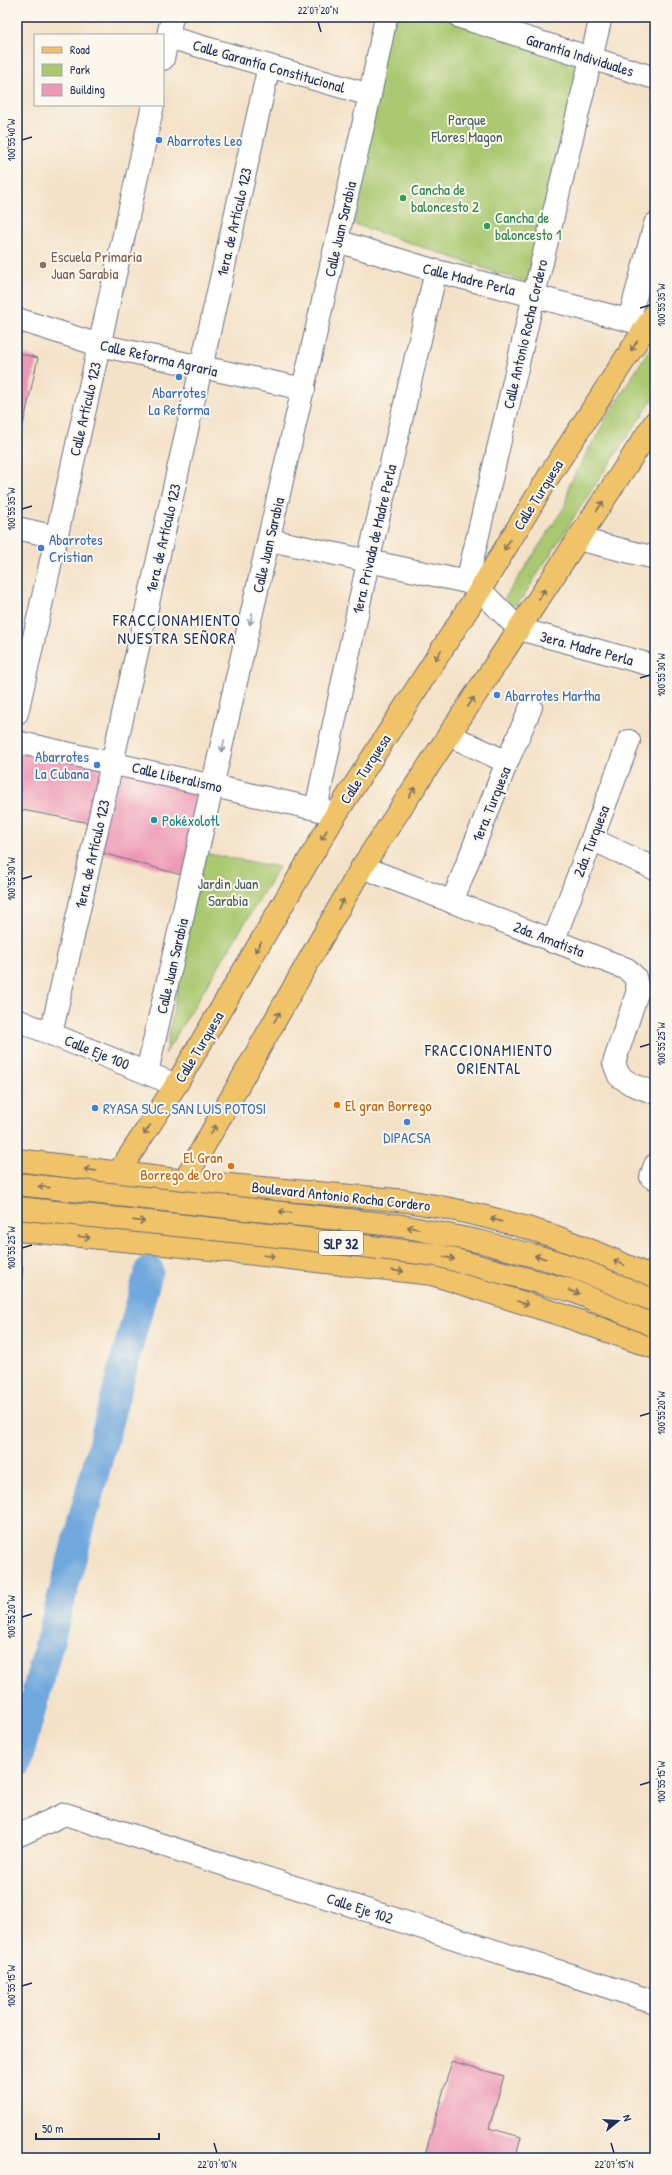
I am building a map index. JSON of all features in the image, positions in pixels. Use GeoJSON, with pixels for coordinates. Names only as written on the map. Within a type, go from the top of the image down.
{"type":"FeatureCollection","features":[{"type":"Feature","properties":{"kind":"main road","name":"Calle Turquesa"},"geometry":{"type":"LineString","coordinates":[[109,1239],[118,1174],[176,1085],[326,811],[474,586],[549,476],[644,319]]}},
{"type":"Feature","properties":{"kind":"main road"},"geometry":{"type":"LineString","coordinates":[[174,1244],[184,1181],[362,868],[578,539],[652,434]]}},
{"type":"Feature","properties":{"kind":"main road","name":"Boulevard Antonio Rocha Cordero"},"geometry":{"type":"LineString","coordinates":[[17,1160],[118,1174],[184,1181],[407,1201],[479,1215],[553,1236],[655,1278]]}},
{"type":"Feature","properties":{"kind":"main road"},"geometry":{"type":"LineString","coordinates":[[25,1230],[46,1230],[56,1226],[66,1214],[70,1200],[70,1190],[60,1172],[51,1166],[40,1163]]}},
{"type":"Feature","properties":{"kind":"main road","name":"Boulevard Antonio Rocha Cordero"},"geometry":{"type":"LineString","coordinates":[[17,1184],[402,1226],[482,1242],[550,1260],[581,1270],[655,1301]]}},
{"type":"Feature","properties":{"kind":"main road"},"geometry":{"type":"LineString","coordinates":[[246,1254],[232,1247],[225,1239],[220,1229],[220,1217],[222,1207],[228,1198],[237,1191],[253,1187]]}},
{"type":"Feature","properties":{"kind":"main road","name":"SLP 32"},"geometry":{"type":"LineString","coordinates":[[17,1208],[321,1240],[436,1255],[573,1291],[655,1326]]}},
{"type":"Feature","properties":{"kind":"main road","name":"SLP 32"},"geometry":{"type":"LineString","coordinates":[[25,1230],[174,1244],[246,1254],[432,1274],[565,1316],[655,1348]]}},
{"type":"Feature","properties":{"kind":"street","name":"Calle Juan Sarabia"},"geometry":{"type":"LineString","coordinates":[[147,1072],[304,390],[386,17]]}},
{"type":"Feature","properties":{"kind":"street","name":"Garantía Individuales"},"geometry":{"type":"LineString","coordinates":[[460,17],[493,22],[591,58],[655,78]]}},
{"type":"Feature","properties":{"kind":"street","name":"Calle Antonio Rocha Cordero"},"geometry":{"type":"LineString","coordinates":[[474,586],[534,295],[601,17]]}},
{"type":"Feature","properties":{"kind":"street","name":"Calle Garantía Constitucional"},"geometry":{"type":"LineString","coordinates":[[170,27],[269,66],[370,94]]}},
{"type":"Feature","properties":{"kind":"street"},"geometry":{"type":"LineString","coordinates":[[164,54],[170,27]]}},
{"type":"Feature","properties":{"kind":"street","name":"1era. de Artículo 123"},"geometry":{"type":"LineString","coordinates":[[51,1034],[269,66]]}},
{"type":"Feature","properties":{"kind":"street","name":"Calle Artículo 123"},"geometry":{"type":"LineString","coordinates":[[17,713],[26,635],[56,537],[153,106]]}},
{"type":"Feature","properties":{"kind":"street"},"geometry":{"type":"LineString","coordinates":[[644,319],[655,224]]}},
{"type":"Feature","properties":{"kind":"street","name":"Calle Madre Perla"},"geometry":{"type":"LineString","coordinates":[[337,241],[436,271],[534,295],[644,319]]}},
{"type":"Feature","properties":{"kind":"street","name":"1era. Privada de Madre Perla"},"geometry":{"type":"LineString","coordinates":[[326,811],[368,562],[436,271]]}},
{"type":"Feature","properties":{"kind":"street","name":"Calle Reforma Agraria"},"geometry":{"type":"LineString","coordinates":[[17,319],[99,345],[304,390]]}},
{"type":"Feature","properties":{"kind":"street"},"geometry":{"type":"LineString","coordinates":[[17,528],[56,537]]}},
{"type":"Feature","properties":{"kind":"street"},"geometry":{"type":"LineString","coordinates":[[578,539],[655,558]]}},
{"type":"Feature","properties":{"kind":"street"},"geometry":{"type":"LineString","coordinates":[[270,540],[474,586],[519,629]]}},
{"type":"Feature","properties":{"kind":"street","name":"3era. Madre Perla"},"geometry":{"type":"LineString","coordinates":[[519,629],[655,666]]}},
{"type":"Feature","properties":{"kind":"street","name":"1era. Turquesa"},"geometry":{"type":"LineString","coordinates":[[452,902],[507,762],[531,707]]}},
{"type":"Feature","properties":{"kind":"street"},"geometry":{"type":"LineString","coordinates":[[449,735],[507,762]]}},
{"type":"Feature","properties":{"kind":"street","name":"2da. Turquesa"},"geometry":{"type":"LineString","coordinates":[[553,942],[629,741]]}},
{"type":"Feature","properties":{"kind":"street","name":"Calle Liberalismo"},"geometry":{"type":"LineString","coordinates":[[17,742],[326,811]]}},
{"type":"Feature","properties":{"kind":"street"},"geometry":{"type":"LineString","coordinates":[[592,840],[655,869]]}},
{"type":"Feature","properties":{"kind":"street","name":"2da. Amatista"},"geometry":{"type":"LineString","coordinates":[[362,868],[627,969],[635,976],[638,990],[614,1062],[619,1076],[631,1084],[655,1093]]}},
{"type":"Feature","properties":{"kind":"street","name":"Calle Eje 100"},"geometry":{"type":"LineString","coordinates":[[17,1020],[176,1085]]}},
{"type":"Feature","properties":{"kind":"street","name":"Calle Eje 102"},"geometry":{"type":"LineString","coordinates":[[19,1836],[65,1814],[655,2002]]}},
{"type":"Feature","properties":{"kind":"green space","name":"Parque Flores Magon"},"geometry":{"type":"Polygon","coordinates":[[[391,17],[443,17],[582,62],[528,283],[348,222],[391,17]]]}},
{"type":"Feature","properties":{"kind":"green space"},"geometry":{"type":"Polygon","coordinates":[[[655,340],[655,396],[585,500],[517,606],[503,601],[565,506],[570,483],[610,412],[655,340]]]}},
{"type":"Feature","properties":{"kind":"green space","name":"Jardin Juan Sarabia"},"geometry":{"type":"Polygon","coordinates":[[[203,853],[279,867],[165,1054],[203,853]]]}},
{"type":"Feature","properties":{"kind":"building"},"geometry":{"type":"Polygon","coordinates":[[[17,353],[38,358],[23,425],[17,423],[17,353]]]}},
{"type":"Feature","properties":{"kind":"building","name":"Abarrotes La Cubana"},"geometry":{"type":"Polygon","coordinates":[[[17,747],[107,766],[95,824],[17,809],[17,747]]]}},
{"type":"Feature","properties":{"kind":"building","name":"Pokéxolotl"},"geometry":{"type":"Polygon","coordinates":[[[117,770],[207,789],[192,878],[99,852],[117,770]]]}},
{"type":"Feature","properties":{"kind":"building"},"geometry":{"type":"Polygon","coordinates":[[[17,1266],[23,1267],[18,1307],[17,1307],[17,1266]]]}},
{"type":"Feature","properties":{"kind":"building"},"geometry":{"type":"Polygon","coordinates":[[[452,2061],[504,2076],[489,2128],[521,2137],[515,2158],[424,2158],[452,2061]]]}},
{"type":"Feature","properties":{"kind":"waterway"},"geometry":{"type":"LineString","coordinates":[[17,1764],[149,1270]]}},
{"type":"Feature","properties":{"kind":"place","name":"Abarrotes Leo"},"geometry":{"type":"Point","coordinates":[159,140]}},
{"type":"Feature","properties":{"kind":"place","name":"Cancha de baloncesto 2"},"geometry":{"type":"Point","coordinates":[403,198]}},
{"type":"Feature","properties":{"kind":"place","name":"Cancha de baloncesto 1"},"geometry":{"type":"Point","coordinates":[487,226]}},
{"type":"Feature","properties":{"kind":"place","name":"Escuela Primaria Juan Sarabia"},"geometry":{"type":"Point","coordinates":[43,265]}},
{"type":"Feature","properties":{"kind":"place","name":"Abarrotes La Reforma"},"geometry":{"type":"Point","coordinates":[179,377]}},
{"type":"Feature","properties":{"kind":"place","name":"Abarrotes Cristian"},"geometry":{"type":"Point","coordinates":[41,548]}},
{"type":"Feature","properties":{"kind":"place","name":"Abarrotes Martha"},"geometry":{"type":"Point","coordinates":[497,695]}},
{"type":"Feature","properties":{"kind":"place","name":"Abarrotes La Cubana"},"geometry":{"type":"Point","coordinates":[97,765]}},
{"type":"Feature","properties":{"kind":"place","name":"Pokéxolotl"},"geometry":{"type":"Point","coordinates":[154,820]}},
{"type":"Feature","properties":{"kind":"place","name":"El gran Borrego"},"geometry":{"type":"Point","coordinates":[337,1105]}},
{"type":"Feature","properties":{"kind":"place","name":"RYASA SUC. SAN LUIS POTOSI"},"geometry":{"type":"Point","coordinates":[95,1108]}},
{"type":"Feature","properties":{"kind":"place","name":"DIPACSA"},"geometry":{"type":"Point","coordinates":[407,1122]}},
{"type":"Feature","properties":{"kind":"place","name":"El Gran Borrego de Oro"},"geometry":{"type":"Point","coordinates":[231,1166]}},
{"type":"Feature","properties":{"kind":"district","name":"FRACCIONAMIENTO NUESTRA SEÑORA"},"geometry":{"type":"Point","coordinates":[177,629]}},
{"type":"Feature","properties":{"kind":"district","name":"FRACCIONAMIENTO ORIENTAL"},"geometry":{"type":"Point","coordinates":[489,1059]}}]}
